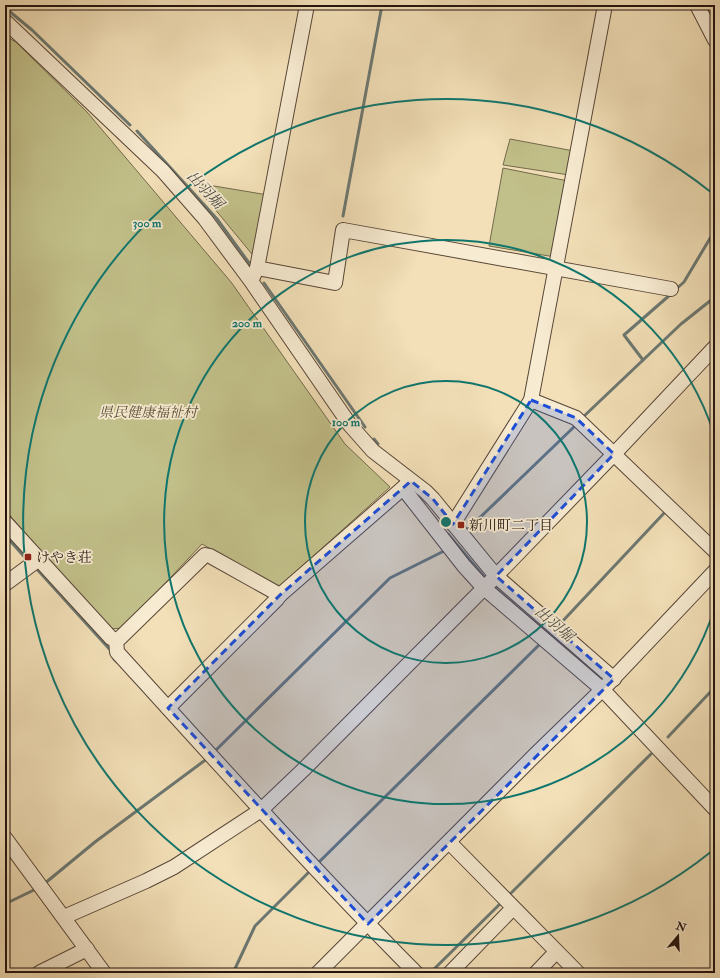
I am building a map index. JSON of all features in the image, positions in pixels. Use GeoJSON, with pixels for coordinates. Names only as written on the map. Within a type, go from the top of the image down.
{"type":"FeatureCollection","features":[{"type":"Feature","properties":{"kind":"street"},"geometry":{"type":"LineString","coordinates":[[251,281],[257,268],[307,5]]}},
{"type":"Feature","properties":{"kind":"street"},"geometry":{"type":"LineString","coordinates":[[453,524],[531,400],[606,5]]}},
{"type":"Feature","properties":{"kind":"street"},"geometry":{"type":"LineString","coordinates":[[696,5],[715,40]]}},
{"type":"Feature","properties":{"kind":"street"},"geometry":{"type":"LineString","coordinates":[[5,21],[163,171],[205,219],[251,281],[350,425],[373,452],[407,484],[464,566],[484,588],[603,690],[715,810]]}},
{"type":"Feature","properties":{"kind":"street"},"geometry":{"type":"LineString","coordinates":[[257,268],[335,283],[343,230],[671,288]]}},
{"type":"Feature","properties":{"kind":"street"},"geometry":{"type":"LineString","coordinates":[[64,917],[146,881],[167,870],[261,810],[496,576],[715,347]]}},
{"type":"Feature","properties":{"kind":"street"},"geometry":{"type":"LineString","coordinates":[[531,400],[576,418],[715,551]]}},
{"type":"Feature","properties":{"kind":"street"},"geometry":{"type":"LineString","coordinates":[[407,484],[425,491],[496,576],[614,679]]}},
{"type":"Feature","properties":{"kind":"street"},"geometry":{"type":"LineString","coordinates":[[168,708],[280,595],[407,484]]}},
{"type":"Feature","properties":{"kind":"street"},"geometry":{"type":"LineString","coordinates":[[5,522],[111,638],[116,640]]}},
{"type":"Feature","properties":{"kind":"street"},"geometry":{"type":"LineString","coordinates":[[116,640],[120,638],[205,555],[210,556],[280,595]]}},
{"type":"Feature","properties":{"kind":"street"},"geometry":{"type":"LineString","coordinates":[[5,584],[39,559]]}},
{"type":"Feature","properties":{"kind":"street"},"geometry":{"type":"LineString","coordinates":[[318,973],[535,755],[614,679],[715,571]]}},
{"type":"Feature","properties":{"kind":"street"},"geometry":{"type":"LineString","coordinates":[[116,640],[117,652],[261,810],[416,973]]}},
{"type":"Feature","properties":{"kind":"street"},"geometry":{"type":"LineString","coordinates":[[5,838],[104,973]]}},
{"type":"Feature","properties":{"kind":"street"},"geometry":{"type":"LineString","coordinates":[[449,842],[578,973]]}},
{"type":"Feature","properties":{"kind":"street"},"geometry":{"type":"LineString","coordinates":[[450,973],[513,908]]}},
{"type":"Feature","properties":{"kind":"street"},"geometry":{"type":"LineString","coordinates":[[39,973],[87,949]]}},
{"type":"Feature","properties":{"kind":"street"},"geometry":{"type":"LineString","coordinates":[[536,973],[556,952]]}},
{"type":"Feature","properties":{"kind":"highlighted area"},"geometry":{"type":"Polygon","coordinates":[[[531,400],[576,418],[614,454],[496,576],[614,679],[368,924],[168,708],[280,595],[411,481],[433,499],[453,524],[531,400]]]}},
{"type":"Feature","properties":{"kind":"green space","name":"県民健康福祉村"},"geometry":{"type":"Polygon","coordinates":[[[5,36],[16,42],[87,112],[231,282],[345,444],[390,487],[279,587],[202,544],[123,628],[110,629],[5,510],[5,36]]]}},
{"type":"Feature","properties":{"kind":"green space"},"geometry":{"type":"Polygon","coordinates":[[[510,139],[574,151],[569,175],[503,165],[510,139]]]}},
{"type":"Feature","properties":{"kind":"green space"},"geometry":{"type":"Polygon","coordinates":[[[503,168],[568,181],[555,257],[489,246],[503,168]]]}},
{"type":"Feature","properties":{"kind":"green space"},"geometry":{"type":"Polygon","coordinates":[[[202,184],[268,195],[256,259],[200,191],[202,184]]]}},
{"type":"Feature","properties":{"kind":"waterway"},"geometry":{"type":"LineString","coordinates":[[343,216],[382,5]]}},
{"type":"Feature","properties":{"kind":"waterway","name":"出羽堀"},"geometry":{"type":"LineString","coordinates":[[9,11],[32,30],[130,125]]}},
{"type":"Feature","properties":{"kind":"waterway","name":"出羽堀"},"geometry":{"type":"LineString","coordinates":[[137,131],[217,219],[252,267]]}},
{"type":"Feature","properties":{"kind":"waterway"},"geometry":{"type":"LineString","coordinates":[[675,290],[684,282],[715,230]]}},
{"type":"Feature","properties":{"kind":"waterway","name":"出羽堀"},"geometry":{"type":"LineString","coordinates":[[264,283],[365,427]]}},
{"type":"Feature","properties":{"kind":"waterway"},"geometry":{"type":"LineString","coordinates":[[643,360],[624,335],[671,294]]}},
{"type":"Feature","properties":{"kind":"waterway"},"geometry":{"type":"LineString","coordinates":[[582,418],[681,324],[715,297]]}},
{"type":"Feature","properties":{"kind":"waterway"},"geometry":{"type":"LineString","coordinates":[[467,530],[577,424]]}},
{"type":"Feature","properties":{"kind":"waterway","name":"出羽堀"},"geometry":{"type":"LineString","coordinates":[[374,439],[378,444]]}},
{"type":"Feature","properties":{"kind":"waterway"},"geometry":{"type":"LineString","coordinates":[[559,625],[666,511]]}},
{"type":"Feature","properties":{"kind":"waterway","name":"出羽堀"},"geometry":{"type":"LineString","coordinates":[[448,534],[486,579]]}},
{"type":"Feature","properties":{"kind":"waterway"},"geometry":{"type":"LineString","coordinates":[[5,535],[29,562]]}},
{"type":"Feature","properties":{"kind":"waterway"},"geometry":{"type":"LineString","coordinates":[[213,753],[390,578],[444,551]]}},
{"type":"Feature","properties":{"kind":"waterway"},"geometry":{"type":"LineString","coordinates":[[35,567],[113,653],[114,659],[117,662]]}},
{"type":"Feature","properties":{"kind":"waterway","name":"出羽堀"},"geometry":{"type":"LineString","coordinates":[[493,586],[601,679]]}},
{"type":"Feature","properties":{"kind":"waterway"},"geometry":{"type":"LineString","coordinates":[[317,864],[541,643]]}},
{"type":"Feature","properties":{"kind":"waterway"},"geometry":{"type":"LineString","coordinates":[[668,737],[715,687]]}},
{"type":"Feature","properties":{"kind":"waterway"},"geometry":{"type":"LineString","coordinates":[[508,896],[651,754]]}},
{"type":"Feature","properties":{"kind":"waterway"},"geometry":{"type":"LineString","coordinates":[[44,884],[95,842],[208,758]]}},
{"type":"Feature","properties":{"kind":"waterway"},"geometry":{"type":"LineString","coordinates":[[233,973],[255,926],[312,869]]}},
{"type":"Feature","properties":{"kind":"waterway"},"geometry":{"type":"LineString","coordinates":[[5,904],[38,888]]}},
{"type":"Feature","properties":{"kind":"waterway"},"geometry":{"type":"LineString","coordinates":[[430,973],[503,901]]}},
{"type":"Feature","properties":{"kind":"place","name":"新川町二丁目"},"geometry":{"type":"Point","coordinates":[461,525]}},
{"type":"Feature","properties":{"kind":"place","name":"けやき荘"},"geometry":{"type":"Point","coordinates":[28,557]}}]}
